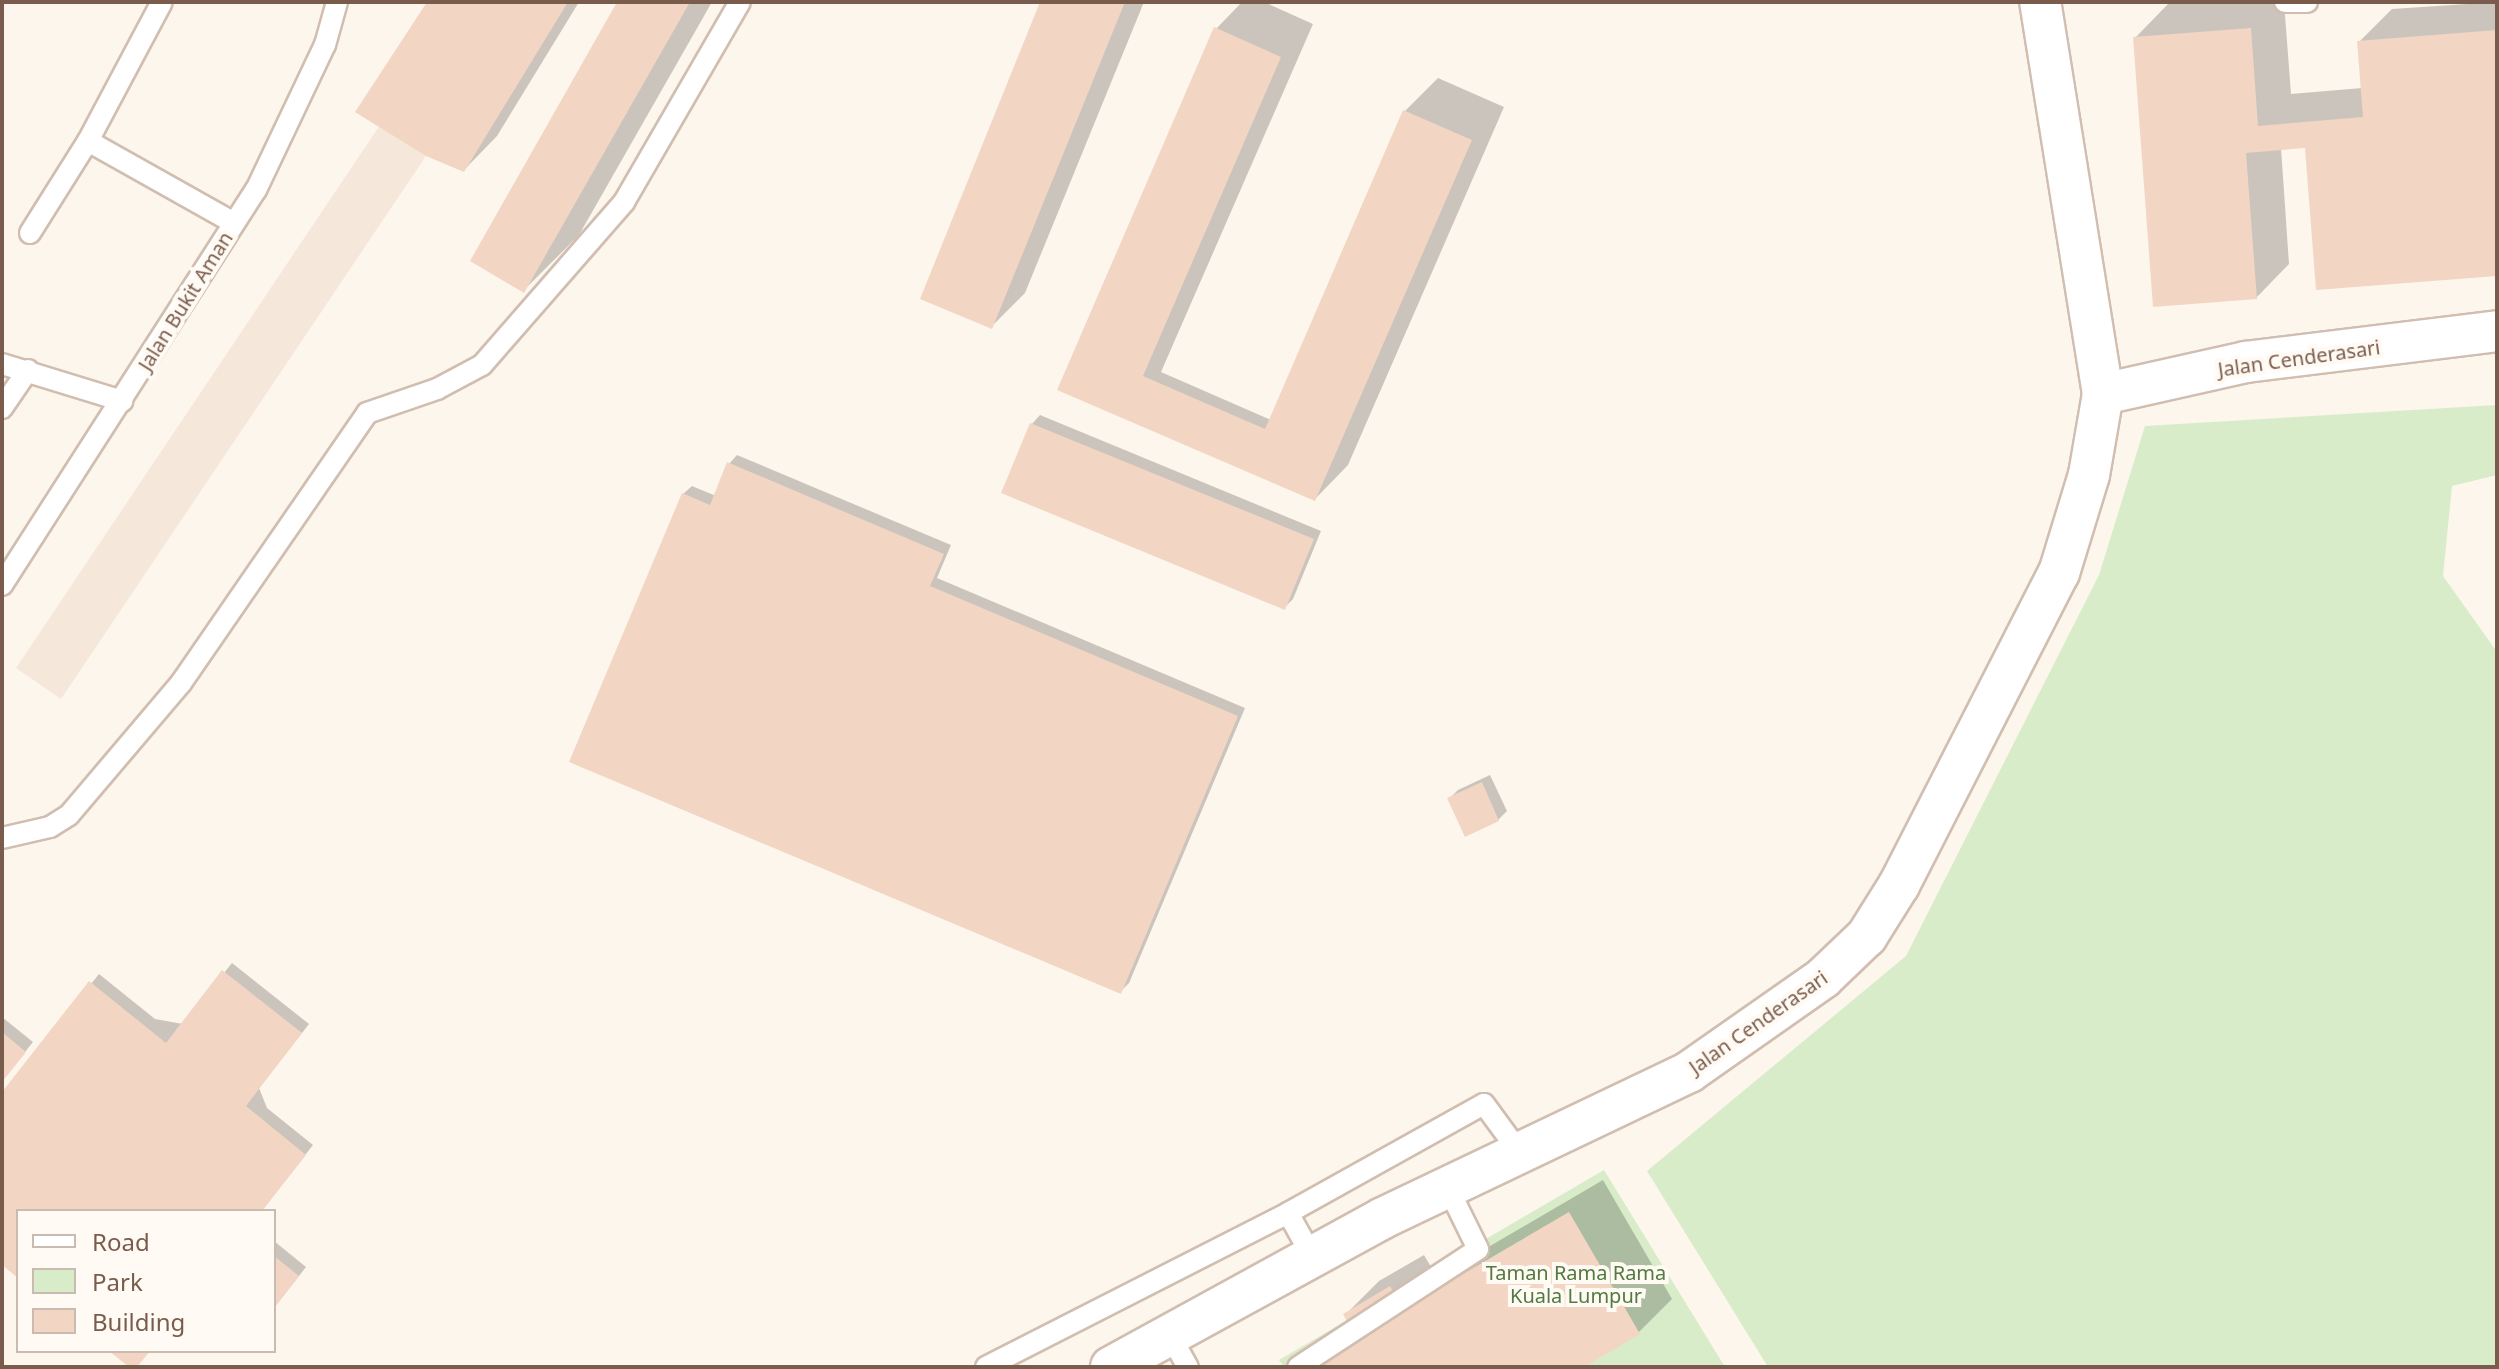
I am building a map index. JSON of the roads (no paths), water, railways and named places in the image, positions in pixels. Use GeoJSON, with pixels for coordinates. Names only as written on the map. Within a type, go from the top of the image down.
{"type":"FeatureCollection","features":[{"type":"Feature","properties":{"kind":"street","name":"Jalan Cenderasari"},"geometry":{"type":"LineString","coordinates":[[1111,1367],[1179,1351],[1312,1256],[1447,1186],[1689,1072],[1823,978],[1867,936],[1899,885],[2059,573],[2089,475],[2103,394],[2040,2]]}},
{"type":"Feature","properties":{"kind":"street","name":"Jalan Cenderasari"},"geometry":{"type":"LineString","coordinates":[[2103,394],[2246,362],[2497,331]]}},
{"type":"Feature","properties":{"kind":"lane"},"geometry":{"type":"LineString","coordinates":[[30,233],[88,141],[162,2]]}},
{"type":"Feature","properties":{"kind":"lane","name":"Jalan Bukit Aman"},"geometry":{"type":"LineString","coordinates":[[2,585],[256,190],[325,45],[337,2]]}},
{"type":"Feature","properties":{"kind":"lane"},"geometry":{"type":"LineString","coordinates":[[2,838],[50,827],[69,815],[181,683],[367,413],[437,389],[482,365],[624,202],[740,2]]}},
{"type":"Feature","properties":{"kind":"lane"},"geometry":{"type":"LineString","coordinates":[[2285,2],[2307,2]]}},
{"type":"Feature","properties":{"kind":"lane"},"geometry":{"type":"LineString","coordinates":[[88,141],[234,223]]}},
{"type":"Feature","properties":{"kind":"lane"},"geometry":{"type":"LineString","coordinates":[[2,364],[122,401]]}},
{"type":"Feature","properties":{"kind":"lane"},"geometry":{"type":"LineString","coordinates":[[2,408],[28,370]]}},
{"type":"Feature","properties":{"kind":"lane"},"geometry":{"type":"LineString","coordinates":[[986,1367],[1288,1213],[1484,1104],[1520,1153]]}},
{"type":"Feature","properties":{"kind":"lane"},"geometry":{"type":"LineString","coordinates":[[1298,1367],[1478,1249],[1447,1186]]}},
{"type":"Feature","properties":{"kind":"lane"},"geometry":{"type":"LineString","coordinates":[[1288,1213],[1312,1256]]}},
{"type":"Feature","properties":{"kind":"park label","name":"Taman Rama Rama Kuala Lumpur"},"geometry":{"type":"Point","coordinates":[1576,1284]}}]}
